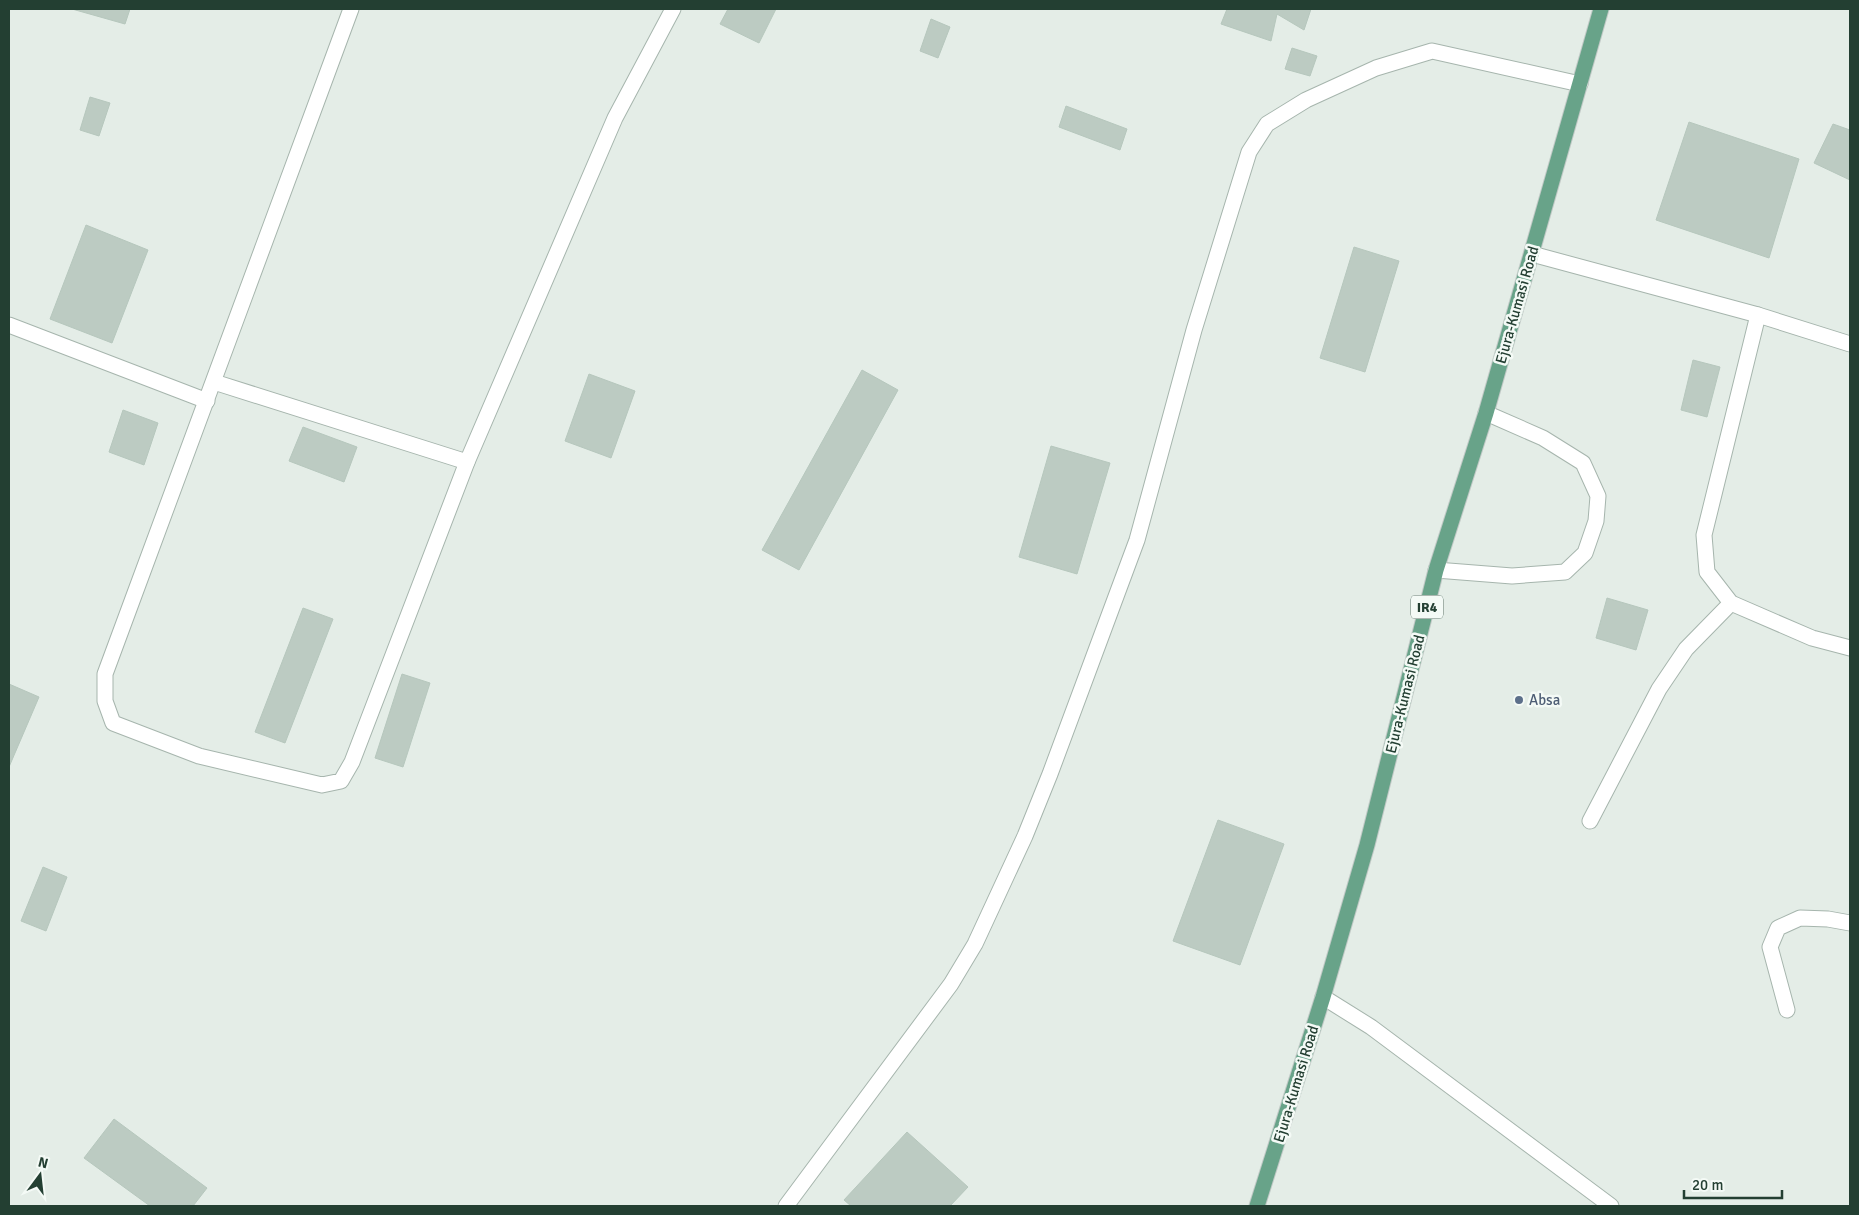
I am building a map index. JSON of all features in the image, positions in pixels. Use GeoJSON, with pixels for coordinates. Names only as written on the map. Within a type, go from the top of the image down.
{"type":"FeatureCollection","features":[{"type":"Feature","properties":{"kind":"main road","name":"Ejura-Kumasi Road"},"geometry":{"type":"LineString","coordinates":[[1257,1206],[1323,997],[1367,845],[1436,570],[1486,413],[1601,9]]}},
{"type":"Feature","properties":{"kind":"street"},"geometry":{"type":"LineString","coordinates":[[351,9],[105,674],[104,701],[113,723],[127,730],[199,756],[322,785],[341,781],[352,762],[467,462],[615,118],[673,9]]}},
{"type":"Feature","properties":{"kind":"street"},"geometry":{"type":"LineString","coordinates":[[786,1206],[951,984],[975,944],[1025,836],[1137,540],[1194,330],[1249,152],[1267,124],[1306,100],[1376,68],[1432,51],[1580,84]]}},
{"type":"Feature","properties":{"kind":"street"},"geometry":{"type":"LineString","coordinates":[[1532,254],[1758,316],[1850,344]]}},
{"type":"Feature","properties":{"kind":"street"},"geometry":{"type":"LineString","coordinates":[[1758,316],[1704,535],[1707,572],[1731,602],[1812,638],[1850,648]]}},
{"type":"Feature","properties":{"kind":"street"},"geometry":{"type":"LineString","coordinates":[[9,325],[207,401]]}},
{"type":"Feature","properties":{"kind":"street"},"geometry":{"type":"LineString","coordinates":[[214,382],[467,462]]}},
{"type":"Feature","properties":{"kind":"street"},"geometry":{"type":"LineString","coordinates":[[1436,570],[1512,576],[1565,572],[1585,553],[1596,521],[1598,496],[1583,463],[1543,438],[1486,413]]}},
{"type":"Feature","properties":{"kind":"street"},"geometry":{"type":"LineString","coordinates":[[1590,821],[1659,689],[1686,649],[1731,602]]}},
{"type":"Feature","properties":{"kind":"street"},"geometry":{"type":"LineString","coordinates":[[1787,1010],[1770,947],[1778,928],[1800,918],[1828,918],[1850,923]]}},
{"type":"Feature","properties":{"kind":"street"},"geometry":{"type":"LineString","coordinates":[[1323,997],[1371,1027],[1611,1206]]}},
{"type":"Feature","properties":{"kind":"building"},"geometry":{"type":"Polygon","coordinates":[[[72,9],[130,9],[125,24],[72,9]]]}},
{"type":"Feature","properties":{"kind":"building"},"geometry":{"type":"Polygon","coordinates":[[[728,9],[776,9],[759,43],[720,24],[728,9]]]}},
{"type":"Feature","properties":{"kind":"building"},"geometry":{"type":"Polygon","coordinates":[[[1227,9],[1311,9],[1304,30],[1277,14],[1271,41],[1221,24],[1227,9]]]}},
{"type":"Feature","properties":{"kind":"building"},"geometry":{"type":"Polygon","coordinates":[[[931,19],[950,27],[938,58],[920,51],[931,19]]]}},
{"type":"Feature","properties":{"kind":"building"},"geometry":{"type":"Polygon","coordinates":[[[1292,48],[1317,56],[1310,76],[1285,69],[1292,48]]]}},
{"type":"Feature","properties":{"kind":"building"},"geometry":{"type":"Polygon","coordinates":[[[90,97],[110,103],[99,136],[80,130],[90,97]]]}},
{"type":"Feature","properties":{"kind":"building"},"geometry":{"type":"Polygon","coordinates":[[[1066,106],[1127,129],[1120,150],[1059,127],[1066,106]]]}},
{"type":"Feature","properties":{"kind":"building"},"geometry":{"type":"Polygon","coordinates":[[[1689,122],[1799,159],[1769,258],[1656,220],[1689,122]]]}},
{"type":"Feature","properties":{"kind":"building"},"geometry":{"type":"Polygon","coordinates":[[[1833,124],[1850,130],[1850,180],[1814,163],[1833,124]]]}},
{"type":"Feature","properties":{"kind":"building"},"geometry":{"type":"Polygon","coordinates":[[[86,225],[148,250],[112,343],[50,319],[86,225]]]}},
{"type":"Feature","properties":{"kind":"building"},"geometry":{"type":"Polygon","coordinates":[[[1354,247],[1399,261],[1365,372],[1320,358],[1354,247]]]}},
{"type":"Feature","properties":{"kind":"building"},"geometry":{"type":"Polygon","coordinates":[[[1693,360],[1720,367],[1707,417],[1681,410],[1693,360]]]}},
{"type":"Feature","properties":{"kind":"building"},"geometry":{"type":"Polygon","coordinates":[[[862,370],[898,390],[799,570],[762,550],[862,370]]]}},
{"type":"Feature","properties":{"kind":"building"},"geometry":{"type":"Polygon","coordinates":[[[589,374],[635,391],[611,458],[565,441],[589,374]]]}},
{"type":"Feature","properties":{"kind":"building"},"geometry":{"type":"Polygon","coordinates":[[[123,410],[158,423],[144,465],[109,452],[123,410]]]}},
{"type":"Feature","properties":{"kind":"building"},"geometry":{"type":"Polygon","coordinates":[[[303,427],[357,447],[344,482],[289,461],[303,427]]]}},
{"type":"Feature","properties":{"kind":"building"},"geometry":{"type":"Polygon","coordinates":[[[1051,446],[1110,463],[1077,574],[1019,557],[1051,446]]]}},
{"type":"Feature","properties":{"kind":"building"},"geometry":{"type":"Polygon","coordinates":[[[1607,598],[1648,610],[1636,650],[1596,638],[1607,598]]]}},
{"type":"Feature","properties":{"kind":"building"},"geometry":{"type":"Polygon","coordinates":[[[303,608],[333,619],[285,743],[255,732],[303,608]]]}},
{"type":"Feature","properties":{"kind":"building"},"geometry":{"type":"Polygon","coordinates":[[[402,674],[430,683],[403,767],[375,758],[402,674]]]}},
{"type":"Feature","properties":{"kind":"building"},"geometry":{"type":"Polygon","coordinates":[[[9,684],[39,697],[9,767],[9,684]]]}},
{"type":"Feature","properties":{"kind":"building"},"geometry":{"type":"Polygon","coordinates":[[[1218,820],[1284,844],[1240,965],[1173,941],[1218,820]]]}},
{"type":"Feature","properties":{"kind":"building"},"geometry":{"type":"Polygon","coordinates":[[[43,867],[67,877],[46,931],[21,921],[43,867]]]}},
{"type":"Feature","properties":{"kind":"building"},"geometry":{"type":"Polygon","coordinates":[[[114,1119],[207,1188],[193,1206],[150,1206],[84,1158],[114,1119]]]}},
{"type":"Feature","properties":{"kind":"building"},"geometry":{"type":"Polygon","coordinates":[[[907,1132],[968,1187],[950,1206],[851,1206],[844,1200],[907,1132]]]}},
{"type":"Feature","properties":{"kind":"place","name":"Absa"},"geometry":{"type":"Point","coordinates":[1519,700]}}]}
